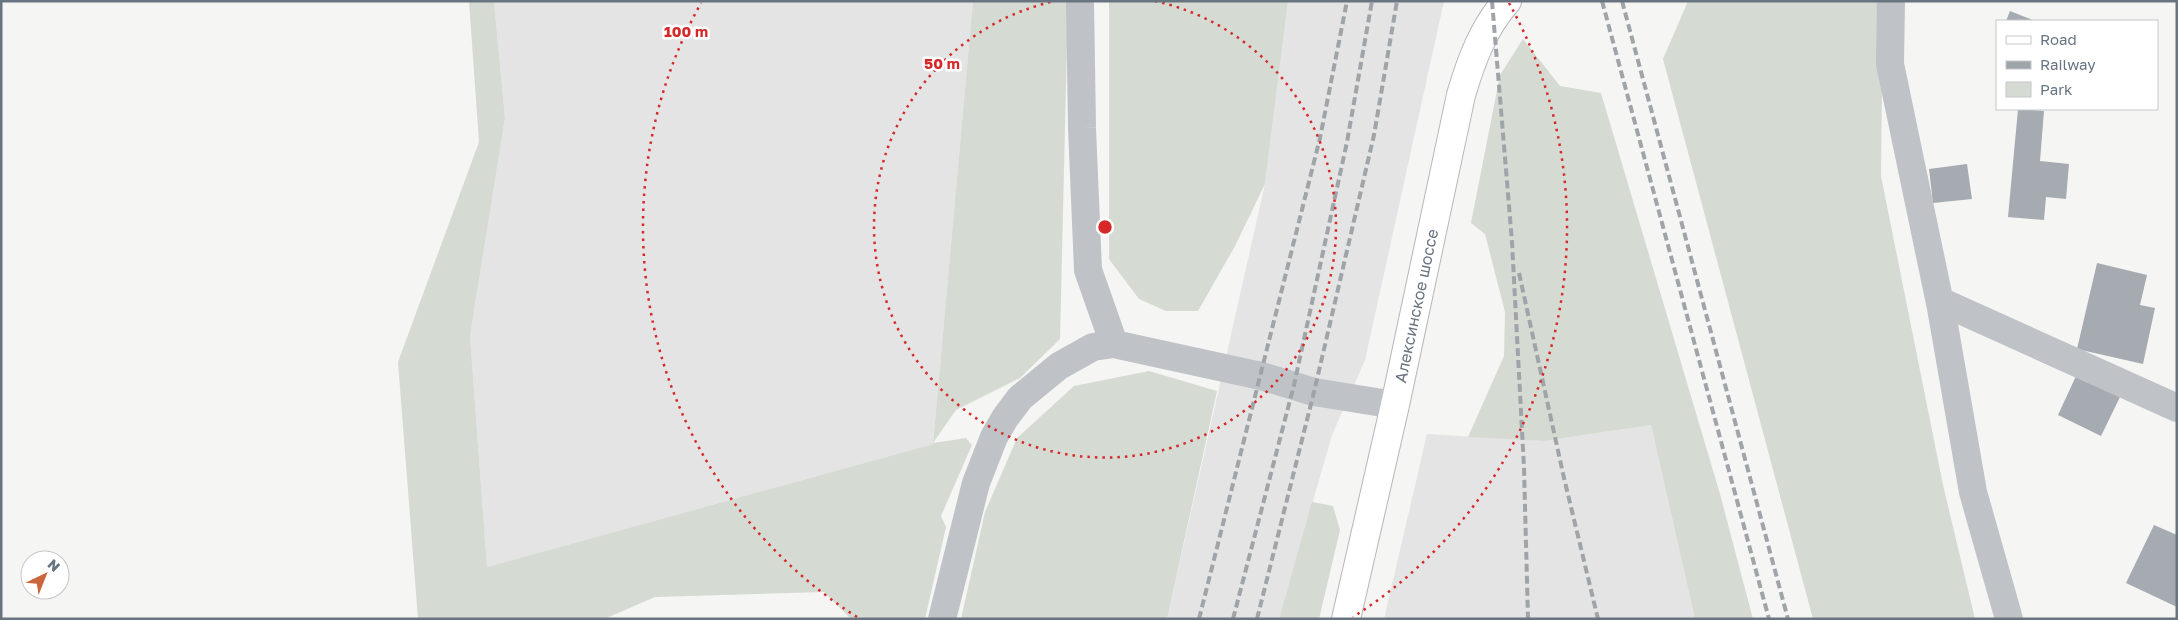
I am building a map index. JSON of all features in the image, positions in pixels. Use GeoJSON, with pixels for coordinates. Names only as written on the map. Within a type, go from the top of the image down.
{"type":"FeatureCollection","features":[{"type":"Feature","properties":{"kind":"main road","name":"Алексинское шоссе"},"geometry":{"type":"LineString","coordinates":[[1346,619],[1461,95],[1470,64],[1485,31],[1507,1]]}},
{"type":"Feature","properties":{"kind":"street"},"geometry":{"type":"LineString","coordinates":[[1080,1],[1082,128],[1088,270],[1114,344]]}},
{"type":"Feature","properties":{"kind":"street"},"geometry":{"type":"LineString","coordinates":[[1891,1],[1890,64],[1940,301],[1973,492],[2009,619]]}},
{"type":"Feature","properties":{"kind":"street"},"geometry":{"type":"LineString","coordinates":[[1940,301],[2177,408]]}},
{"type":"Feature","properties":{"kind":"street"},"geometry":{"type":"LineString","coordinates":[[942,619],[976,483],[994,437],[1020,398],[1059,366],[1093,347],[1114,344],[1261,376],[1314,392],[1394,405]]}},
{"type":"Feature","properties":{"kind":"shaded area"},"geometry":{"type":"Polygon","coordinates":[[[494,1],[973,1],[933,444],[487,567],[470,336],[505,118],[494,1]]]}},
{"type":"Feature","properties":{"kind":"shaded area"},"geometry":{"type":"Polygon","coordinates":[[[1288,1],[1444,1],[1365,360],[1332,435],[1279,619],[1167,619],[1265,184],[1288,1]]]}},
{"type":"Feature","properties":{"kind":"shaded area"},"geometry":{"type":"Polygon","coordinates":[[[1651,425],[1695,619],[1384,619],[1427,434],[1544,441],[1651,425]]]}},
{"type":"Feature","properties":{"kind":"green space"},"geometry":{"type":"Polygon","coordinates":[[[469,1],[494,1],[505,118],[470,336],[487,567],[933,443],[966,438],[972,445],[941,516],[946,527],[925,619],[851,619],[824,592],[655,597],[604,619],[418,619],[398,362],[479,142],[469,1]]]}},
{"type":"Feature","properties":{"kind":"green space"},"geometry":{"type":"Polygon","coordinates":[[[973,1],[1068,1],[1060,339],[1020,378],[956,410],[933,443],[973,1]]]}},
{"type":"Feature","properties":{"kind":"green space"},"geometry":{"type":"Polygon","coordinates":[[[1109,1],[1288,1],[1265,184],[1235,246],[1198,311],[1166,311],[1139,299],[1109,259],[1109,1]]]}},
{"type":"Feature","properties":{"kind":"green space"},"geometry":{"type":"Polygon","coordinates":[[[1688,1],[1883,1],[1881,176],[1943,485],[1975,619],[1813,619],[1663,59],[1688,1]]]}},
{"type":"Feature","properties":{"kind":"green space"},"geometry":{"type":"Polygon","coordinates":[[[1523,39],[1560,86],[1601,93],[1720,494],[1753,619],[1695,619],[1651,425],[1544,441],[1468,437],[1504,356],[1505,312],[1485,234],[1471,223],[1500,75],[1523,39]]]}},
{"type":"Feature","properties":{"kind":"green space"},"geometry":{"type":"Polygon","coordinates":[[[1149,371],[1217,391],[1167,619],[961,619],[985,512],[1017,438],[1074,386],[1149,371]]]}},
{"type":"Feature","properties":{"kind":"green space"},"geometry":{"type":"Polygon","coordinates":[[[1312,502],[1333,506],[1340,530],[1319,619],[1279,619],[1312,502]]]}},
{"type":"Feature","properties":{"kind":"building"},"geometry":{"type":"Polygon","coordinates":[[[2010,11],[2032,20],[2006,20],[2010,11]]]}},
{"type":"Feature","properties":{"kind":"building"},"geometry":{"type":"Polygon","coordinates":[[[2018,110],[2044,111],[2040,161],[2069,164],[2066,199],[2046,197],[2044,220],[2008,217],[2018,110]]]}},
{"type":"Feature","properties":{"kind":"building"},"geometry":{"type":"Polygon","coordinates":[[[1967,164],[1972,199],[1933,203],[1929,169],[1967,164]]]}},
{"type":"Feature","properties":{"kind":"building"},"geometry":{"type":"Polygon","coordinates":[[[2097,263],[2147,275],[2140,305],[2155,308],[2143,364],[2077,349],[2097,263]]]}},
{"type":"Feature","properties":{"kind":"building"},"geometry":{"type":"Polygon","coordinates":[[[2076,376],[2120,397],[2101,436],[2058,415],[2076,376]]]}},
{"type":"Feature","properties":{"kind":"building"},"geometry":{"type":"Polygon","coordinates":[[[2154,525],[2177,535],[2177,607],[2126,583],[2154,525]]]}},
{"type":"Feature","properties":{"kind":"railway"},"geometry":{"type":"LineString","coordinates":[[1199,619],[1320,138],[1347,1]]}},
{"type":"Feature","properties":{"kind":"railway"},"geometry":{"type":"LineString","coordinates":[[1233,619],[1294,385],[1347,142],[1372,1]]}},
{"type":"Feature","properties":{"kind":"railway"},"geometry":{"type":"LineString","coordinates":[[1257,619],[1314,392],[1374,135],[1397,1]]}},
{"type":"Feature","properties":{"kind":"railway"},"geometry":{"type":"LineString","coordinates":[[1492,1],[1512,242],[1524,468],[1528,619]]}},
{"type":"Feature","properties":{"kind":"railway"},"geometry":{"type":"LineString","coordinates":[[1602,1],[1769,619]]}},
{"type":"Feature","properties":{"kind":"railway"},"geometry":{"type":"LineString","coordinates":[[1622,1],[1788,619]]}},
{"type":"Feature","properties":{"kind":"railway"},"geometry":{"type":"LineString","coordinates":[[1519,273],[1564,478],[1598,619]]}}]}
